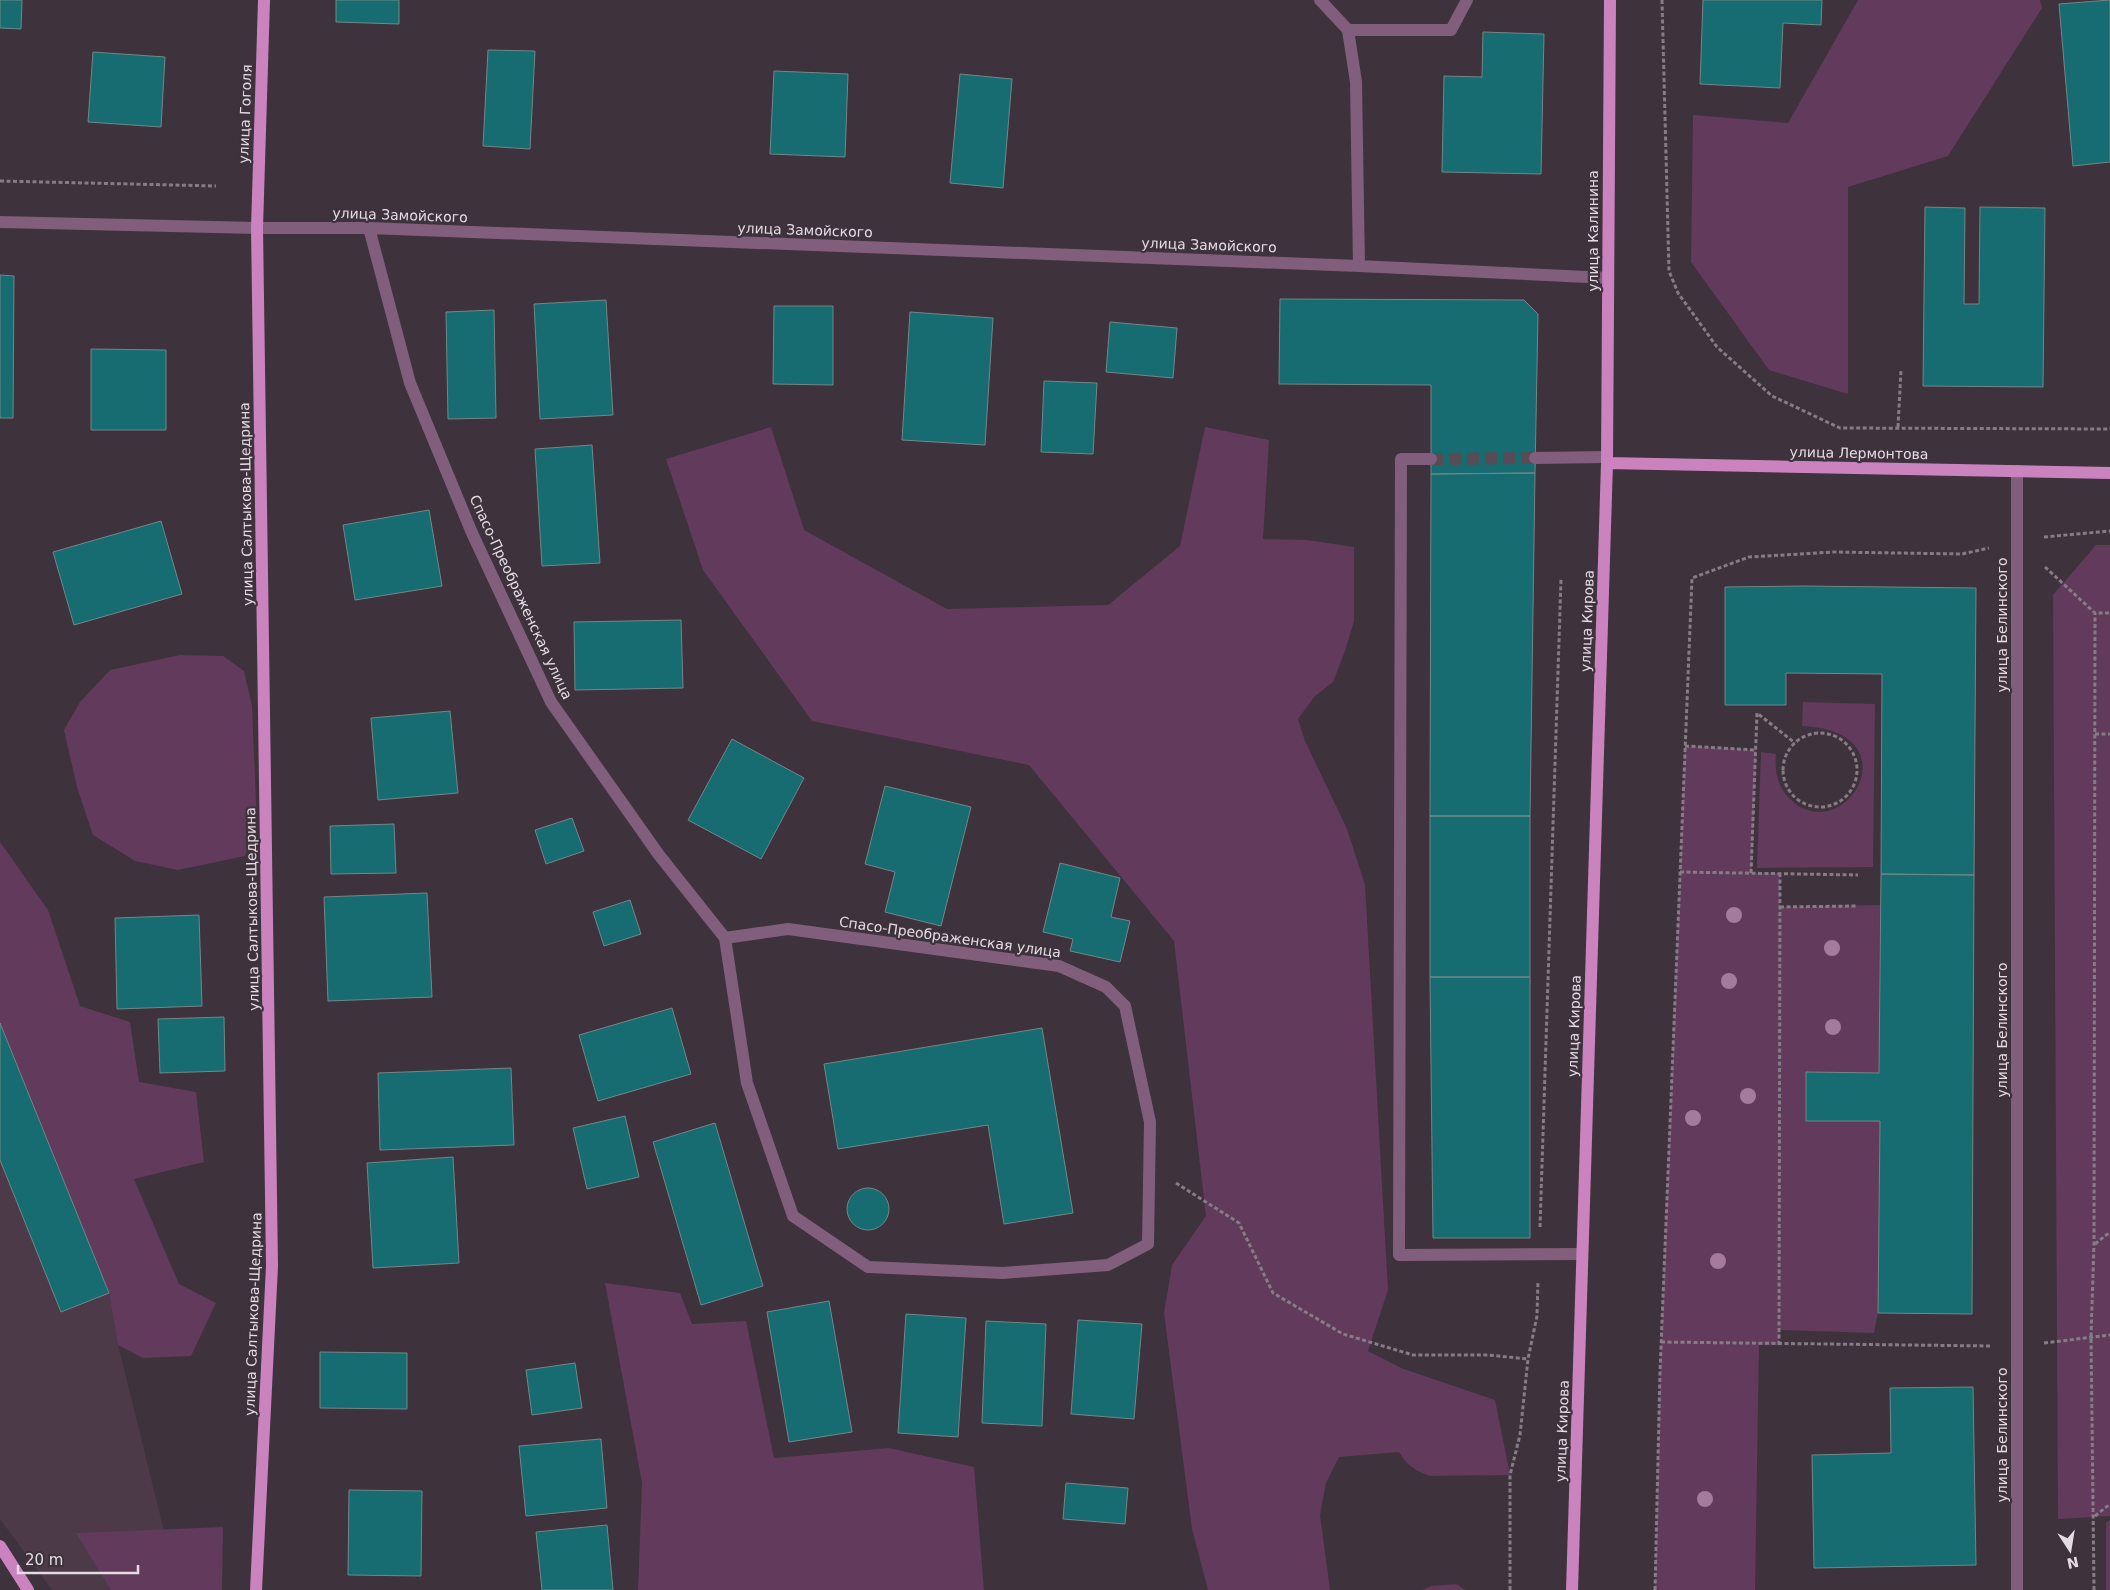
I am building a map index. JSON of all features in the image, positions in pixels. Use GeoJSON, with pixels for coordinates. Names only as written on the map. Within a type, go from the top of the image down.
{"type":"FeatureCollection","features":[{"type":"Feature","properties":{"kind":"main road","name":"улица Гоголя"},"geometry":{"type":"LineString","coordinates":[[257,228],[264,0]]}},
{"type":"Feature","properties":{"kind":"main road","name":"улица Калинина"},"geometry":{"type":"LineString","coordinates":[[1607,460],[1610,0]]}},
{"type":"Feature","properties":{"kind":"main road","name":"улица Салтыкова-Щедрина"},"geometry":{"type":"LineString","coordinates":[[256,1590],[272,1266],[257,228]]}},
{"type":"Feature","properties":{"kind":"main road","name":"улица Лермонтова"},"geometry":{"type":"LineString","coordinates":[[1607,460],[2110,473]]}},
{"type":"Feature","properties":{"kind":"main road","name":"улица Кирова"},"geometry":{"type":"LineString","coordinates":[[1572,1590],[1607,460]]}},
{"type":"Feature","properties":{"kind":"main road"},"geometry":{"type":"LineString","coordinates":[[0,1546],[28,1590]]}},
{"type":"Feature","properties":{"kind":"street"},"geometry":{"type":"LineString","coordinates":[[1320,0],[1348,30],[1356,82],[1359,266]]}},
{"type":"Feature","properties":{"kind":"street"},"geometry":{"type":"LineString","coordinates":[[1348,30],[1451,30],[1467,0]]}},
{"type":"Feature","properties":{"kind":"street","name":"улица Замойского"},"geometry":{"type":"LineString","coordinates":[[0,222],[257,228],[370,228],[1359,266],[1608,278]]}},
{"type":"Feature","properties":{"kind":"street","name":"Спасо-Преображенская улица"},"geometry":{"type":"LineString","coordinates":[[370,228],[410,383],[472,533],[552,702],[659,854],[725,938],[747,1084],[793,1216],[868,1267],[1003,1273],[1108,1265],[1148,1244],[1150,1122],[1125,1006],[1106,986],[1059,966],[788,929],[725,938]]}},
{"type":"Feature","properties":{"kind":"street"},"geometry":{"type":"LineString","coordinates":[[1535,458],[1607,460]]}},
{"type":"Feature","properties":{"kind":"street"},"geometry":{"type":"LineString","coordinates":[[1431,459],[1401,459],[1399,1255],[1582,1254]]}},
{"type":"Feature","properties":{"kind":"street","name":"улица Белинского"},"geometry":{"type":"LineString","coordinates":[[2016,1590],[2017,471]]}},
{"type":"Feature","properties":{"kind":"path"},"geometry":{"type":"LineString","coordinates":[[1662,0],[1669,271],[1678,293],[1717,347],[1772,396],[1840,428],[2110,429]]}},
{"type":"Feature","properties":{"kind":"path"},"geometry":{"type":"LineString","coordinates":[[0,181],[216,186]]}},
{"type":"Feature","properties":{"kind":"path"},"geometry":{"type":"LineString","coordinates":[[1898,427],[1901,370]]}},
{"type":"Feature","properties":{"kind":"path"},"geometry":{"type":"LineString","coordinates":[[1655,1590],[1661,1342],[1692,578],[1749,557],[1834,552],[1962,554],[2017,540],[2110,531]]}},
{"type":"Feature","properties":{"kind":"path"},"geometry":{"type":"LineString","coordinates":[[2017,540],[2095,613],[2110,613]]}},
{"type":"Feature","properties":{"kind":"path"},"geometry":{"type":"LineString","coordinates":[[1510,1590],[1510,1475],[1520,1436],[1528,1359],[1537,1316],[1562,579]]}},
{"type":"Feature","properties":{"kind":"path"},"geometry":{"type":"LineString","coordinates":[[2094,1590],[2091,1336],[2094,1244],[2095,613]]}},
{"type":"Feature","properties":{"kind":"path"},"geometry":{"type":"LineString","coordinates":[[1752,873],[1757,713],[1795,743]]}},
{"type":"Feature","properties":{"kind":"path"},"geometry":{"type":"LineString","coordinates":[[1811,733],[1824,733],[1837,737],[1847,744],[1857,764],[1854,786],[1848,795],[1829,806],[1816,807],[1804,804],[1793,796],[1786,785],[1783,772],[1784,760],[1795,743],[1811,733]]}},
{"type":"Feature","properties":{"kind":"path"},"geometry":{"type":"LineString","coordinates":[[2095,734],[2110,734]]}},
{"type":"Feature","properties":{"kind":"path"},"geometry":{"type":"LineString","coordinates":[[1685,746],[1756,750]]}},
{"type":"Feature","properties":{"kind":"path"},"geometry":{"type":"LineString","coordinates":[[1680,872],[1858,875]]}},
{"type":"Feature","properties":{"kind":"path"},"geometry":{"type":"LineString","coordinates":[[1779,1345],[1780,873]]}},
{"type":"Feature","properties":{"kind":"path"},"geometry":{"type":"LineString","coordinates":[[1780,907],[1856,906]]}},
{"type":"Feature","properties":{"kind":"path"},"geometry":{"type":"LineString","coordinates":[[1150,1171],[1179,1184],[1239,1223],[1272,1293],[1343,1334],[1413,1355],[1488,1355],[1528,1359]]}},
{"type":"Feature","properties":{"kind":"path"},"geometry":{"type":"LineString","coordinates":[[2094,1244],[2110,1232]]}},
{"type":"Feature","properties":{"kind":"path"},"geometry":{"type":"LineString","coordinates":[[1661,1342],[1779,1345],[2017,1346],[2110,1334]]}},
{"type":"Feature","properties":{"kind":"path"},"geometry":{"type":"LineString","coordinates":[[2094,1516],[2110,1504]]}},
{"type":"Feature","properties":{"kind":"shaded area"},"geometry":{"type":"Polygon","coordinates":[[[1858,0],[2040,0],[2042,8],[1948,156],[1848,187],[1848,394],[1769,370],[1691,262],[1693,115],[1788,123],[1858,0]]]}},
{"type":"Feature","properties":{"kind":"shaded area"},"geometry":{"type":"Polygon","coordinates":[[[771,427],[804,530],[947,609],[1108,605],[1180,546],[1205,427],[1269,440],[1263,539],[1307,540],[1354,547],[1354,621],[1345,651],[1333,682],[1314,697],[1298,719],[1305,741],[1347,829],[1365,885],[1388,1290],[1368,1351],[1401,1368],[1495,1400],[1510,1475],[1430,1476],[1412,1467],[1399,1452],[1339,1457],[1326,1483],[1320,1515],[1330,1590],[1208,1590],[1192,1529],[1164,1313],[1172,1265],[1206,1216],[1174,941],[1029,765],[812,721],[703,570],[666,459],[771,427]]]}},
{"type":"Feature","properties":{"kind":"shaded area"},"geometry":{"type":"Polygon","coordinates":[[[2096,545],[2110,545],[2110,1516],[2058,1519],[2053,595],[2096,545]]]}},
{"type":"Feature","properties":{"kind":"shaded area"},"geometry":{"type":"Polygon","coordinates":[[[180,655],[223,656],[244,671],[252,706],[257,827],[245,856],[178,870],[135,861],[93,835],[77,787],[64,730],[80,702],[110,670],[180,655]]]}},
{"type":"Feature","properties":{"kind":"shaded area"},"geometry":{"type":"Polygon","coordinates":[[[1803,702],[1875,704],[1873,867],[1757,868],[1761,752],[1776,754],[1776,772],[1782,790],[1790,799],[1811,811],[1831,810],[1848,800],[1859,784],[1863,765],[1856,747],[1836,733],[1802,726],[1803,702]]]}},
{"type":"Feature","properties":{"kind":"shaded area"},"geometry":{"type":"Polygon","coordinates":[[[1685,746],[1756,750],[1752,873],[1780,873],[1780,907],[1880,905],[1879,1073],[1806,1073],[1806,1121],[1880,1121],[1878,1313],[1874,1333],[1780,1330],[1779,1345],[1759,1345],[1755,1590],[1655,1590],[1660,1372],[1685,746]]]}},
{"type":"Feature","properties":{"kind":"shaded area"},"geometry":{"type":"Polygon","coordinates":[[[0,842],[48,910],[80,1006],[130,1022],[139,1082],[196,1092],[204,1162],[134,1179],[179,1284],[216,1303],[191,1356],[143,1358],[118,1345],[109,1293],[0,1023],[0,842]]]}},
{"type":"Feature","properties":{"kind":"shaded area"},"geometry":{"type":"Polygon","coordinates":[[[0,1023],[109,1293],[118,1345],[173,1567],[136,1590],[52,1590],[0,1519],[0,1023]]]}},
{"type":"Feature","properties":{"kind":"shaded area"},"geometry":{"type":"Polygon","coordinates":[[[605,1283],[680,1293],[692,1324],[746,1321],[774,1458],[889,1448],[974,1467],[984,1590],[638,1590],[642,1483],[605,1283]]]}},
{"type":"Feature","properties":{"kind":"shaded area"},"geometry":{"type":"Polygon","coordinates":[[[2110,1520],[2110,1590],[2106,1590],[2106,1523],[2110,1520]]]}},
{"type":"Feature","properties":{"kind":"shaded area"},"geometry":{"type":"Polygon","coordinates":[[[223,1527],[222,1590],[111,1590],[76,1533],[223,1527]]]}},
{"type":"Feature","properties":{"kind":"shaded area"},"geometry":{"type":"Polygon","coordinates":[[[1456,1584],[1465,1590],[1423,1590],[1431,1586],[1456,1584]]]}},
{"type":"Feature","properties":{"kind":"building"},"geometry":{"type":"Polygon","coordinates":[[[0,0],[22,0],[21,29],[0,28],[0,0]]]}},
{"type":"Feature","properties":{"kind":"building"},"geometry":{"type":"Polygon","coordinates":[[[336,0],[399,0],[399,24],[336,22],[336,0]]]}},
{"type":"Feature","properties":{"kind":"building"},"geometry":{"type":"Polygon","coordinates":[[[1703,0],[1822,0],[1821,25],[1783,23],[1780,88],[1700,84],[1703,0]]]}},
{"type":"Feature","properties":{"kind":"building"},"geometry":{"type":"Polygon","coordinates":[[[2110,0],[2110,162],[2073,166],[2059,4],[2110,0]]]}},
{"type":"Feature","properties":{"kind":"building"},"geometry":{"type":"Polygon","coordinates":[[[1483,32],[1544,34],[1541,174],[1442,172],[1444,76],[1482,77],[1483,32]]]}},
{"type":"Feature","properties":{"kind":"building"},"geometry":{"type":"Polygon","coordinates":[[[488,50],[535,51],[530,149],[483,146],[488,50]]]}},
{"type":"Feature","properties":{"kind":"building"},"geometry":{"type":"Polygon","coordinates":[[[93,52],[165,57],[161,127],[88,122],[93,52]]]}},
{"type":"Feature","properties":{"kind":"building"},"geometry":{"type":"Polygon","coordinates":[[[774,71],[848,74],[845,157],[770,154],[774,71]]]}},
{"type":"Feature","properties":{"kind":"building"},"geometry":{"type":"Polygon","coordinates":[[[960,74],[1012,79],[1003,188],[950,183],[960,74]]]}},
{"type":"Feature","properties":{"kind":"building"},"geometry":{"type":"Polygon","coordinates":[[[1925,207],[1965,208],[1964,304],[1979,304],[1980,207],[2045,208],[2043,387],[1923,386],[1925,207]]]}},
{"type":"Feature","properties":{"kind":"building"},"geometry":{"type":"Polygon","coordinates":[[[0,275],[14,276],[13,418],[0,418],[0,275]]]}},
{"type":"Feature","properties":{"kind":"building"},"geometry":{"type":"Polygon","coordinates":[[[1280,299],[1524,300],[1538,314],[1535,473],[1431,474],[1431,385],[1279,384],[1280,299]]]}},
{"type":"Feature","properties":{"kind":"building"},"geometry":{"type":"Polygon","coordinates":[[[606,300],[613,415],[540,419],[534,304],[606,300]]]}},
{"type":"Feature","properties":{"kind":"building"},"geometry":{"type":"Polygon","coordinates":[[[774,306],[833,306],[833,385],[773,384],[774,306]]]}},
{"type":"Feature","properties":{"kind":"building"},"geometry":{"type":"Polygon","coordinates":[[[494,310],[496,418],[448,419],[446,312],[494,310]]]}},
{"type":"Feature","properties":{"kind":"building"},"geometry":{"type":"Polygon","coordinates":[[[910,312],[993,318],[985,445],[902,440],[910,312]]]}},
{"type":"Feature","properties":{"kind":"building"},"geometry":{"type":"Polygon","coordinates":[[[1110,322],[1177,328],[1173,378],[1106,372],[1110,322]]]}},
{"type":"Feature","properties":{"kind":"building"},"geometry":{"type":"Polygon","coordinates":[[[91,349],[166,350],[166,430],[91,430],[91,349]]]}},
{"type":"Feature","properties":{"kind":"building"},"geometry":{"type":"Polygon","coordinates":[[[1044,381],[1097,383],[1093,454],[1041,452],[1044,381]]]}},
{"type":"Feature","properties":{"kind":"building"},"geometry":{"type":"Polygon","coordinates":[[[592,445],[600,563],[542,566],[535,449],[592,445]]]}},
{"type":"Feature","properties":{"kind":"building"},"geometry":{"type":"Polygon","coordinates":[[[1535,473],[1530,816],[1430,816],[1431,474],[1535,473]]]}},
{"type":"Feature","properties":{"kind":"building"},"geometry":{"type":"Polygon","coordinates":[[[429,510],[442,586],[355,600],[343,525],[429,510]]]}},
{"type":"Feature","properties":{"kind":"building"},"geometry":{"type":"Polygon","coordinates":[[[161,521],[182,594],[74,625],[53,552],[161,521]]]}},
{"type":"Feature","properties":{"kind":"building"},"geometry":{"type":"Polygon","coordinates":[[[1725,587],[1976,588],[1974,875],[1881,874],[1882,674],[1786,673],[1786,705],[1725,705],[1725,587]]]}},
{"type":"Feature","properties":{"kind":"building"},"geometry":{"type":"Polygon","coordinates":[[[681,620],[683,688],[575,690],[574,622],[681,620]]]}},
{"type":"Feature","properties":{"kind":"building"},"geometry":{"type":"Polygon","coordinates":[[[450,711],[458,793],[378,800],[371,718],[450,711]]]}},
{"type":"Feature","properties":{"kind":"building"},"geometry":{"type":"Polygon","coordinates":[[[732,739],[804,778],[761,859],[688,820],[732,739]]]}},
{"type":"Feature","properties":{"kind":"building"},"geometry":{"type":"Polygon","coordinates":[[[885,786],[971,807],[941,926],[885,912],[895,872],[865,864],[885,786]]]}},
{"type":"Feature","properties":{"kind":"building"},"geometry":{"type":"Polygon","coordinates":[[[1430,816],[1530,816],[1530,977],[1430,977],[1430,816]]]}},
{"type":"Feature","properties":{"kind":"building"},"geometry":{"type":"Polygon","coordinates":[[[572,818],[584,851],[546,864],[535,830],[572,818]]]}},
{"type":"Feature","properties":{"kind":"building"},"geometry":{"type":"Polygon","coordinates":[[[394,824],[396,873],[331,874],[330,826],[394,824]]]}},
{"type":"Feature","properties":{"kind":"building"},"geometry":{"type":"Polygon","coordinates":[[[1060,863],[1120,878],[1111,917],[1130,921],[1120,962],[1070,951],[1073,939],[1043,932],[1060,863]]]}},
{"type":"Feature","properties":{"kind":"building"},"geometry":{"type":"Polygon","coordinates":[[[1881,874],[1974,875],[1972,1314],[1878,1313],[1880,1121],[1806,1121],[1806,1072],[1879,1073],[1881,874]]]}},
{"type":"Feature","properties":{"kind":"building"},"geometry":{"type":"Polygon","coordinates":[[[427,893],[432,997],[328,1001],[324,897],[427,893]]]}},
{"type":"Feature","properties":{"kind":"building"},"geometry":{"type":"Polygon","coordinates":[[[630,900],[641,934],[604,946],[593,912],[630,900]]]}},
{"type":"Feature","properties":{"kind":"building"},"geometry":{"type":"Polygon","coordinates":[[[199,915],[202,1006],[117,1009],[115,918],[199,915]]]}},
{"type":"Feature","properties":{"kind":"building"},"geometry":{"type":"Polygon","coordinates":[[[1430,977],[1530,977],[1530,1238],[1433,1238],[1430,977]]]}},
{"type":"Feature","properties":{"kind":"building"},"geometry":{"type":"Polygon","coordinates":[[[672,1008],[691,1074],[598,1101],[579,1035],[672,1008]]]}},
{"type":"Feature","properties":{"kind":"building"},"geometry":{"type":"Polygon","coordinates":[[[224,1017],[225,1071],[160,1073],[158,1019],[224,1017]]]}},
{"type":"Feature","properties":{"kind":"building"},"geometry":{"type":"Polygon","coordinates":[[[0,1023],[109,1293],[61,1312],[0,1160],[0,1023]]]}},
{"type":"Feature","properties":{"kind":"building"},"geometry":{"type":"Polygon","coordinates":[[[1042,1028],[1073,1213],[1004,1224],[988,1125],[838,1149],[824,1064],[1042,1028]]]}},
{"type":"Feature","properties":{"kind":"building"},"geometry":{"type":"Polygon","coordinates":[[[511,1068],[514,1145],[380,1150],[378,1073],[511,1068]]]}},
{"type":"Feature","properties":{"kind":"building"},"geometry":{"type":"Polygon","coordinates":[[[625,1116],[639,1177],[587,1189],[573,1128],[625,1116]]]}},
{"type":"Feature","properties":{"kind":"building"},"geometry":{"type":"Polygon","coordinates":[[[715,1123],[763,1286],[701,1305],[653,1142],[715,1123]]]}},
{"type":"Feature","properties":{"kind":"building"},"geometry":{"type":"Polygon","coordinates":[[[453,1157],[459,1263],[373,1268],[367,1163],[453,1157]]]}},
{"type":"Feature","properties":{"kind":"building"},"geometry":{"type":"Polygon","coordinates":[[[872,1188],[880,1191],[886,1197],[889,1209],[886,1221],[880,1227],[864,1230],[856,1227],[850,1221],[847,1205],[850,1197],[856,1191],[872,1188]]]}},
{"type":"Feature","properties":{"kind":"building"},"geometry":{"type":"Polygon","coordinates":[[[829,1301],[852,1432],[789,1442],[767,1312],[829,1301]]]}},
{"type":"Feature","properties":{"kind":"building"},"geometry":{"type":"Polygon","coordinates":[[[906,1314],[966,1318],[958,1437],[898,1433],[906,1314]]]}},
{"type":"Feature","properties":{"kind":"building"},"geometry":{"type":"Polygon","coordinates":[[[1078,1320],[1142,1324],[1134,1419],[1071,1414],[1078,1320]]]}},
{"type":"Feature","properties":{"kind":"building"},"geometry":{"type":"Polygon","coordinates":[[[986,1321],[1046,1324],[1042,1426],[982,1423],[986,1321]]]}},
{"type":"Feature","properties":{"kind":"building"},"geometry":{"type":"Polygon","coordinates":[[[320,1352],[407,1353],[407,1409],[320,1408],[320,1352]]]}},
{"type":"Feature","properties":{"kind":"building"},"geometry":{"type":"Polygon","coordinates":[[[575,1363],[582,1408],[532,1415],[526,1370],[575,1363]]]}},
{"type":"Feature","properties":{"kind":"building"},"geometry":{"type":"Polygon","coordinates":[[[1973,1387],[1976,1565],[1814,1568],[1812,1455],[1891,1453],[1890,1388],[1973,1387]]]}},
{"type":"Feature","properties":{"kind":"building"},"geometry":{"type":"Polygon","coordinates":[[[601,1439],[607,1508],[526,1516],[519,1446],[601,1439]]]}},
{"type":"Feature","properties":{"kind":"building"},"geometry":{"type":"Polygon","coordinates":[[[1066,1483],[1128,1488],[1125,1524],[1063,1519],[1066,1483]]]}},
{"type":"Feature","properties":{"kind":"building"},"geometry":{"type":"Polygon","coordinates":[[[349,1490],[422,1491],[421,1576],[348,1575],[349,1490]]]}},
{"type":"Feature","properties":{"kind":"building"},"geometry":{"type":"Polygon","coordinates":[[[607,1525],[613,1590],[542,1590],[536,1532],[607,1525]]]}},
{"type":"Feature","properties":{"kind":"tunnel"},"geometry":{"type":"LineString","coordinates":[[1431,459],[1535,458]]}}]}
